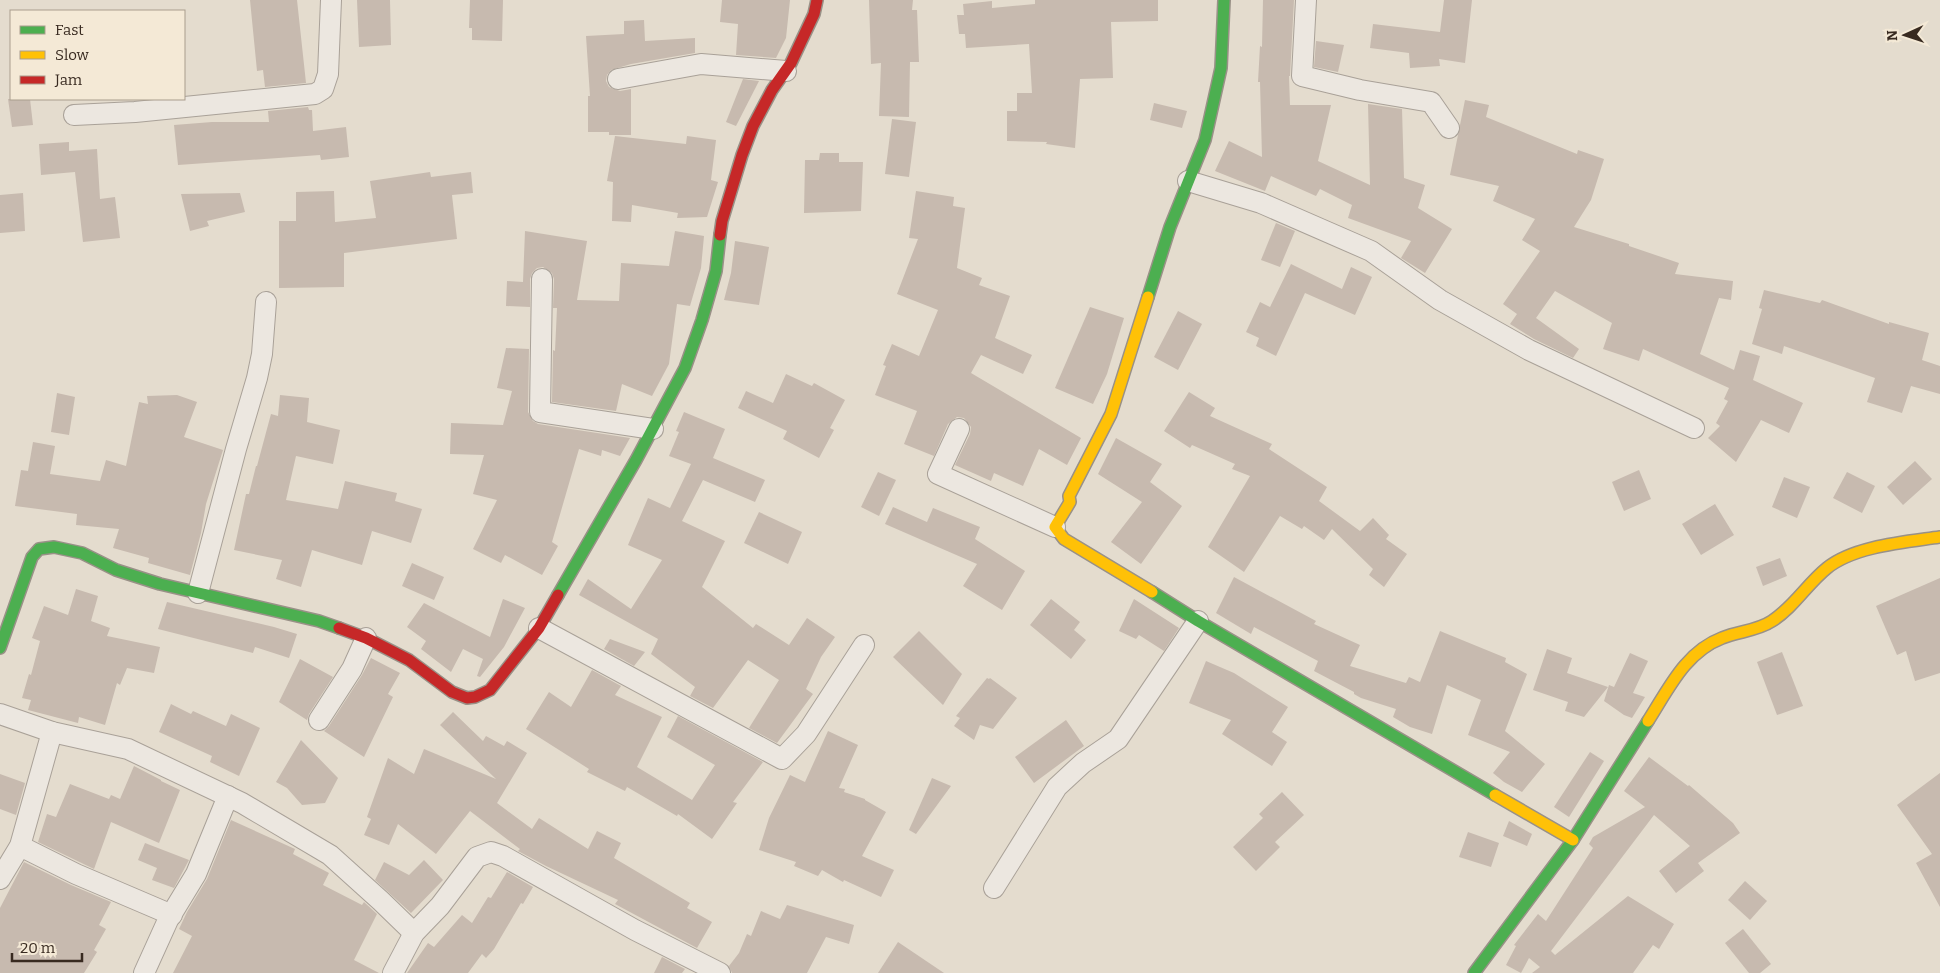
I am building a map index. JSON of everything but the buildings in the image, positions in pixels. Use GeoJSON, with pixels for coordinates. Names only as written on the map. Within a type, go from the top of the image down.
{"type":"FeatureCollection","features":[{"type":"Feature","properties":{"kind":"street"},"geometry":{"type":"LineString","coordinates":[[74,115],[135,112],[315,94],[324,89],[328,74],[331,0]]}},
{"type":"Feature","properties":{"kind":"street"},"geometry":{"type":"LineString","coordinates":[[0,648],[25,572],[32,557],[39,549],[54,547],[82,554],[116,570],[160,584],[319,621],[366,638],[409,660],[452,692],[467,698],[475,697],[490,690],[539,628],[636,460],[684,368],[702,320],[716,271],[722,221],[742,154],[753,126],[772,90],[786,71],[814,14],[817,0]]}},
{"type":"Feature","properties":{"kind":"street"},"geometry":{"type":"LineString","coordinates":[[1055,527],[1070,502],[1069,496],[1111,414],[1170,227],[1205,140],[1221,68],[1224,0]]}},
{"type":"Feature","properties":{"kind":"street"},"geometry":{"type":"LineString","coordinates":[[1306,0],[1302,76],[1360,90],[1432,102],[1449,128]]}},
{"type":"Feature","properties":{"kind":"street"},"geometry":{"type":"LineString","coordinates":[[618,79],[702,64],[786,71]]}},
{"type":"Feature","properties":{"kind":"street"},"geometry":{"type":"LineString","coordinates":[[1188,181],[1261,203],[1371,251],[1440,300],[1529,350],[1694,428]]}},
{"type":"Feature","properties":{"kind":"street"},"geometry":{"type":"LineString","coordinates":[[542,279],[540,412],[653,429]]}},
{"type":"Feature","properties":{"kind":"street"},"geometry":{"type":"LineString","coordinates":[[198,593],[210,553],[221,503],[258,378],[266,302]]}},
{"type":"Feature","properties":{"kind":"street"},"geometry":{"type":"LineString","coordinates":[[958,429],[938,474],[1055,527],[1064,539],[1198,621],[1572,840]]}},
{"type":"Feature","properties":{"kind":"street"},"geometry":{"type":"LineString","coordinates":[[1474,973],[1572,840],[1682,667],[1702,648],[1721,638],[1761,628],[1775,619],[1803,594],[1828,567],[1847,557],[1896,543],[1940,537]]}},
{"type":"Feature","properties":{"kind":"street"},"geometry":{"type":"LineString","coordinates":[[994,888],[1057,787],[1083,764],[1118,739],[1198,621]]}},
{"type":"Feature","properties":{"kind":"street"},"geometry":{"type":"LineString","coordinates":[[539,628],[782,759],[806,734],[864,646]]}},
{"type":"Feature","properties":{"kind":"street"},"geometry":{"type":"LineString","coordinates":[[320,720],[352,669],[366,638]]}},
{"type":"Feature","properties":{"kind":"street"},"geometry":{"type":"LineString","coordinates":[[0,714],[52,732],[128,749],[228,796],[330,856],[382,901],[414,933]]}},
{"type":"Feature","properties":{"kind":"street"},"geometry":{"type":"LineString","coordinates":[[0,878],[20,846],[52,732]]}},
{"type":"Feature","properties":{"kind":"street"},"geometry":{"type":"LineString","coordinates":[[144,973],[172,915],[196,874],[228,796]]}},
{"type":"Feature","properties":{"kind":"street"},"geometry":{"type":"LineString","coordinates":[[20,846],[76,874],[172,915]]}},
{"type":"Feature","properties":{"kind":"street"},"geometry":{"type":"LineString","coordinates":[[393,973],[414,933],[440,906],[477,858],[491,852],[504,856],[635,930],[720,973]]}},
{"type":"Feature","properties":{"kind":"traffic: fast"},"geometry":{"type":"LineString","coordinates":[[1148,297],[1170,227],[1205,140],[1221,68],[1224,0]]}},
{"type":"Feature","properties":{"kind":"traffic: fast"},"geometry":{"type":"LineString","coordinates":[[558,595],[636,460],[685,368],[702,320],[716,271],[720,235]]}},
{"type":"Feature","properties":{"kind":"traffic: fast"},"geometry":{"type":"LineString","coordinates":[[0,648],[32,557],[39,549],[54,547],[82,553],[116,570],[160,584],[319,621],[339,628]]}},
{"type":"Feature","properties":{"kind":"traffic: fast"},"geometry":{"type":"LineString","coordinates":[[1152,592],[1198,621],[1495,795]]}},
{"type":"Feature","properties":{"kind":"traffic: fast"},"geometry":{"type":"LineString","coordinates":[[1474,973],[1573,840],[1648,721]]}},
{"type":"Feature","properties":{"kind":"traffic: slow"},"geometry":{"type":"LineString","coordinates":[[1148,297],[1111,414],[1069,496],[1070,502],[1055,527],[1064,539],[1152,592]]}},
{"type":"Feature","properties":{"kind":"traffic: slow"},"geometry":{"type":"LineString","coordinates":[[1648,721],[1670,685],[1688,662],[1698,653],[1709,644],[1722,638],[1760,627],[1772,621],[1787,609],[1820,574],[1838,561],[1881,546],[1940,537]]}},
{"type":"Feature","properties":{"kind":"traffic: slow"},"geometry":{"type":"LineString","coordinates":[[1495,795],[1573,840]]}},
{"type":"Feature","properties":{"kind":"traffic: jam"},"geometry":{"type":"LineString","coordinates":[[720,235],[722,221],[753,126],[772,90],[791,63],[814,14],[817,0]]}},
{"type":"Feature","properties":{"kind":"traffic: jam"},"geometry":{"type":"LineString","coordinates":[[339,628],[366,638],[409,660],[452,692],[467,698],[475,697],[490,690],[539,628],[558,595]]}}]}
